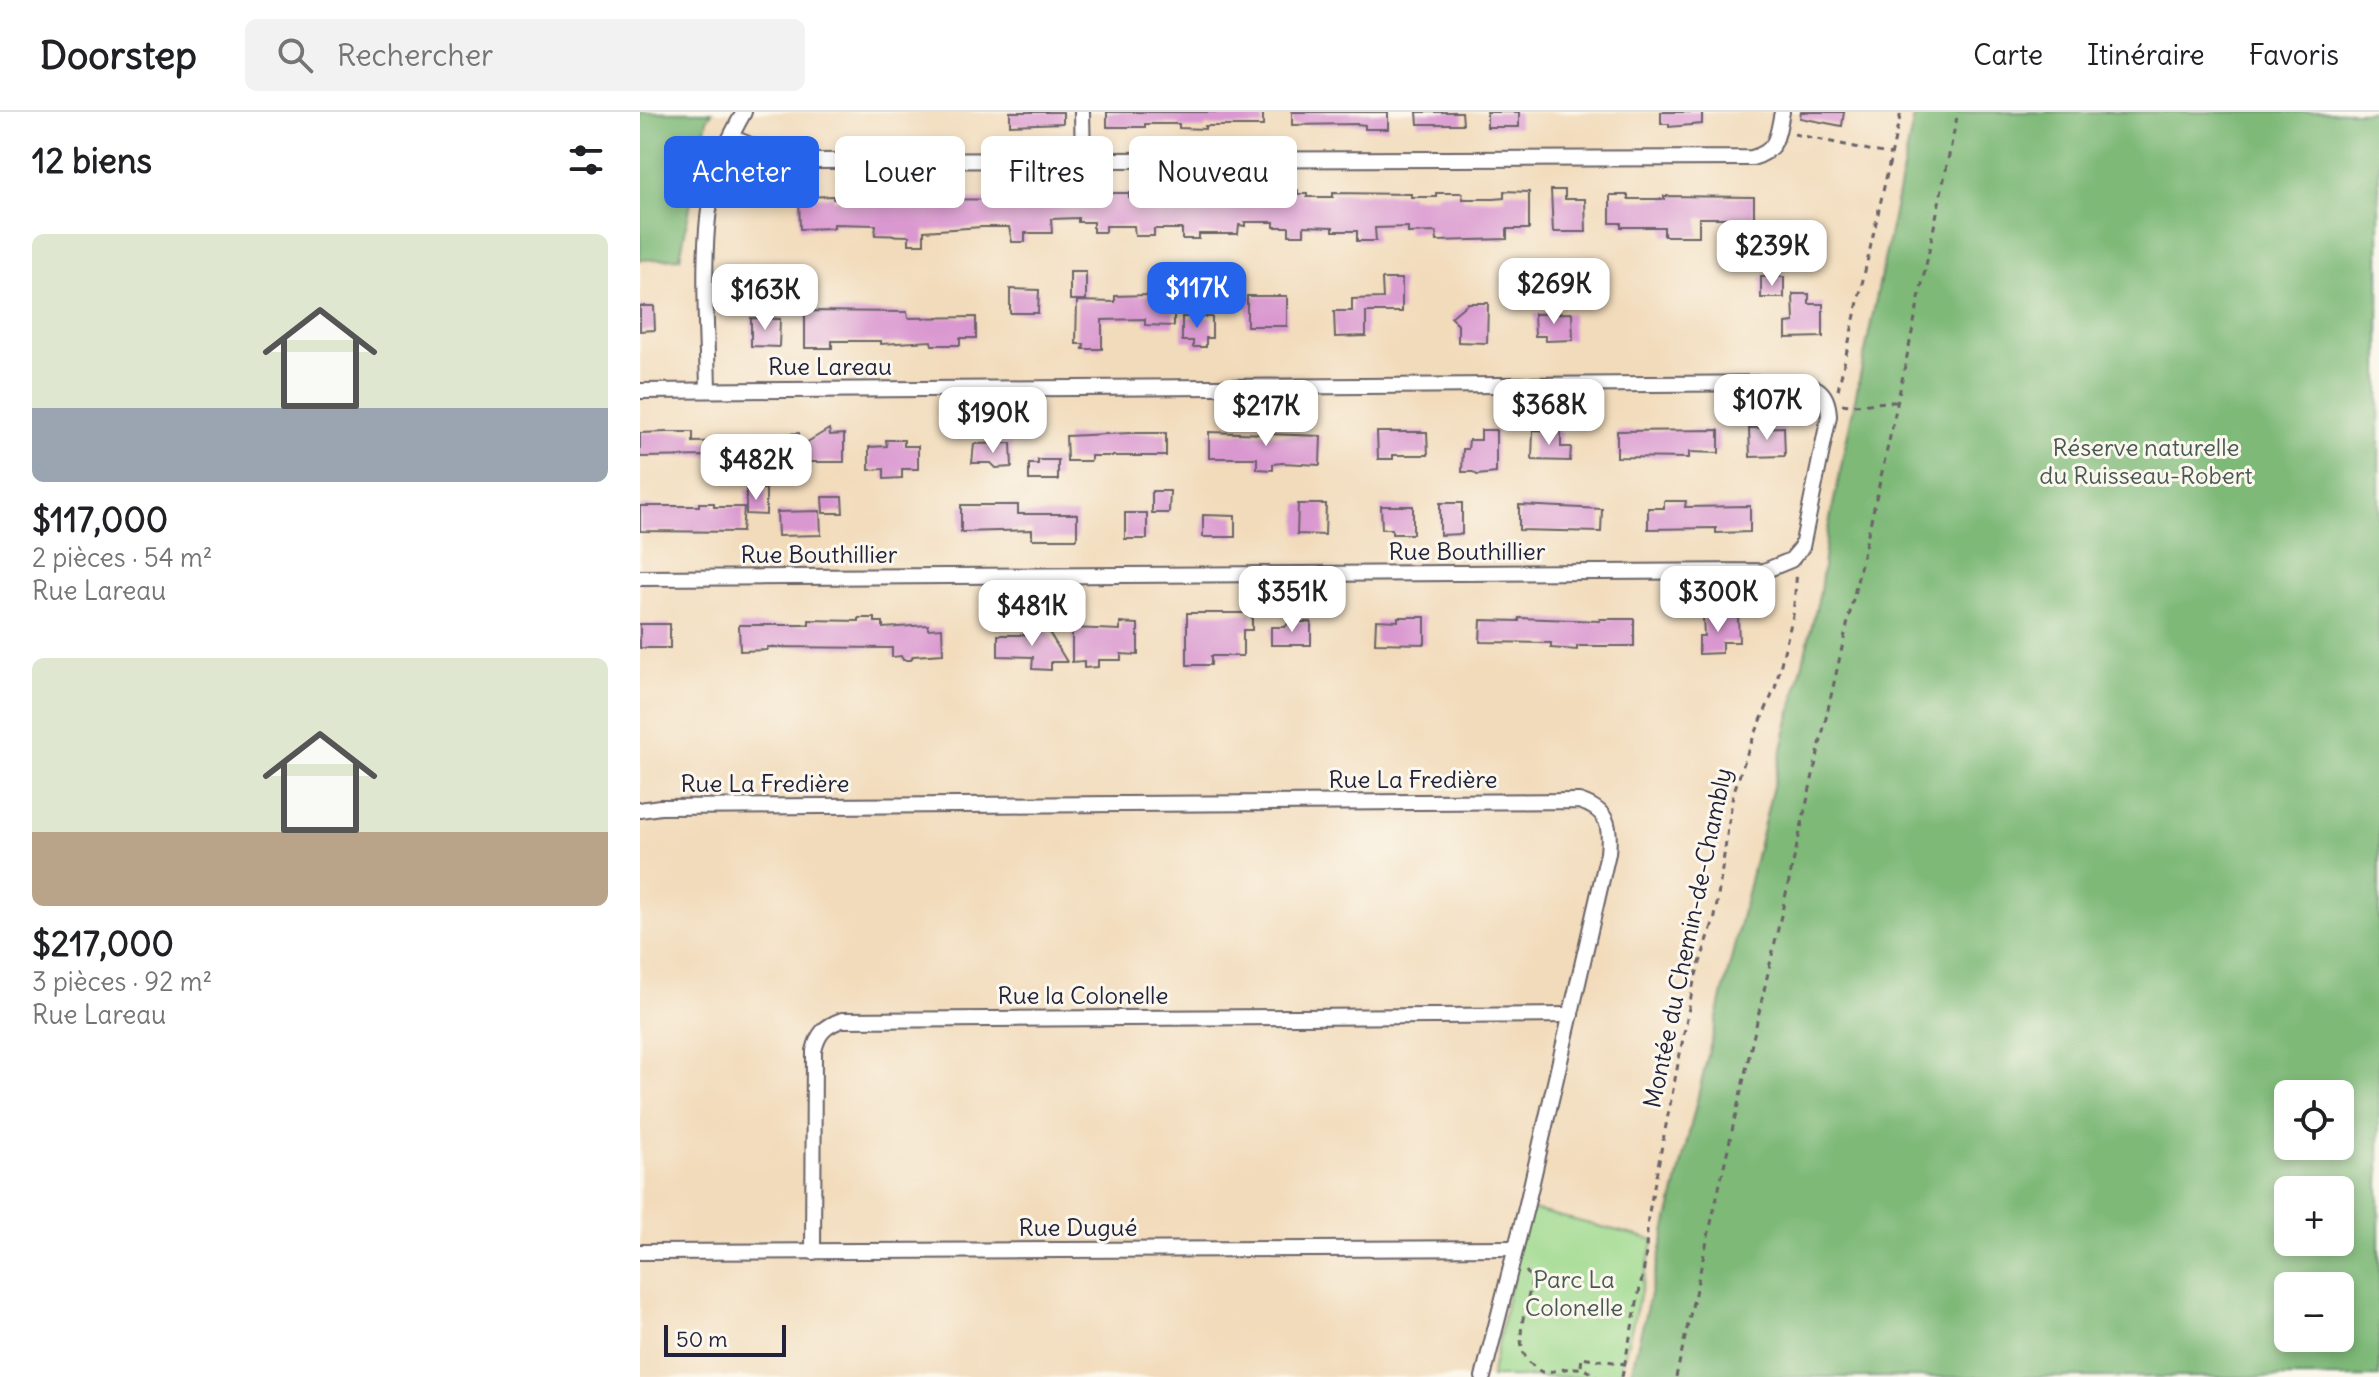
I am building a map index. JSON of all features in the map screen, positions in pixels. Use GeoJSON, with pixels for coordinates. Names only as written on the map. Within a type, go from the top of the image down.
{"type":"FeatureCollection","features":[{"type":"Feature","properties":{"kind":"street"},"geometry":{"type":"LineString","coordinates":[[732,136],[744,112]]}},
{"type":"Feature","properties":{"kind":"street"},"geometry":{"type":"LineString","coordinates":[[1082,112],[1083,136]]}},
{"type":"Feature","properties":{"kind":"street"},"geometry":{"type":"LineString","coordinates":[[1113,159],[1752,158],[1765,154],[1776,138],[1782,112]]}},
{"type":"Feature","properties":{"kind":"street"},"geometry":{"type":"LineString","coordinates":[[819,161],[981,160]]}},
{"type":"Feature","properties":{"kind":"street"},"geometry":{"type":"LineString","coordinates":[[708,390],[709,208]]}},
{"type":"Feature","properties":{"kind":"street","name":"Rue Lareau"},"geometry":{"type":"LineString","coordinates":[[640,391],[1788,383],[1815,387],[1829,403]]}},
{"type":"Feature","properties":{"kind":"street"},"geometry":{"type":"LineString","coordinates":[[1791,560],[1802,547],[1809,523],[1827,431],[1829,403]]}},
{"type":"Feature","properties":{"kind":"street","name":"Rue Bouthillier"},"geometry":{"type":"LineString","coordinates":[[640,578],[1750,573],[1772,569],[1791,560]]}},
{"type":"Feature","properties":{"kind":"street","name":"Rue La Fredière"},"geometry":{"type":"LineString","coordinates":[[640,810],[676,807],[1579,801],[1594,806],[1606,818],[1610,835],[1608,853],[1511,1270],[1483,1377]]}},
{"type":"Feature","properties":{"kind":"street","name":"Rue la Colonelle"},"geometry":{"type":"LineString","coordinates":[[813,1252],[814,1051],[817,1037],[827,1025],[842,1020],[1571,1015]]}},
{"type":"Feature","properties":{"kind":"street","name":"Rue Dugué"},"geometry":{"type":"LineString","coordinates":[[640,1252],[1516,1248]]}},
{"type":"Feature","properties":{"kind":"path"},"geometry":{"type":"LineString","coordinates":[[1829,403],[1840,383],[1901,112]]}},
{"type":"Feature","properties":{"kind":"path"},"geometry":{"type":"LineString","coordinates":[[1676,1377],[1897,402],[1958,112]]}},
{"type":"Feature","properties":{"kind":"path"},"geometry":{"type":"LineString","coordinates":[[1776,138],[1892,155]]}},
{"type":"Feature","properties":{"kind":"path"},"geometry":{"type":"LineString","coordinates":[[1829,403],[1862,407],[1878,402],[1897,402]]}},
{"type":"Feature","properties":{"kind":"path","name":"Montée du Chemin-de-Chambly"},"geometry":{"type":"LineString","coordinates":[[1622,1377],[1645,1263],[1648,1217],[1692,991],[1715,917],[1733,794],[1775,688],[1793,615],[1798,573],[1791,560]]}},
{"type":"Feature","properties":{"kind":"path"},"geometry":{"type":"LineString","coordinates":[[1511,1270],[1525,1270],[1532,1280],[1520,1343],[1525,1360],[1543,1375],[1581,1366],[1596,1377]]}},
{"type":"Feature","properties":{"kind":"path"},"geometry":{"type":"LineString","coordinates":[[1581,1366],[1582,1357],[1625,1364]]}},
{"type":"Feature","properties":{"kind":"green space"},"geometry":{"type":"Polygon","coordinates":[[[640,112],[712,112],[704,136],[664,136],[664,208],[690,208],[680,258],[640,260],[640,112]]]}},
{"type":"Feature","properties":{"kind":"green space","name":"Réserve naturelle du Ruisseau-Robert"},"geometry":{"type":"Polygon","coordinates":[[[1915,112],[2379,112],[2379,1377],[1630,1377],[1820,592],[1827,534],[1915,112]]]}},
{"type":"Feature","properties":{"kind":"green space","name":"Parc La Colonelle"},"geometry":{"type":"Polygon","coordinates":[[[1526,1208],[1654,1240],[1619,1377],[1491,1377],[1526,1208]]]}},
{"type":"Feature","properties":{"kind":"building"},"geometry":{"type":"Polygon","coordinates":[[[1010,112],[1063,112],[1063,123],[1010,125],[1010,112]]]}},
{"type":"Feature","properties":{"kind":"building"},"geometry":{"type":"Polygon","coordinates":[[[1107,112],[1263,112],[1263,126],[1205,126],[1205,129],[1179,128],[1179,124],[1145,124],[1145,127],[1107,127],[1107,112]]]}},
{"type":"Feature","properties":{"kind":"building"},"geometry":{"type":"Polygon","coordinates":[[[1292,112],[1388,112],[1388,129],[1365,129],[1365,125],[1357,124],[1292,125],[1292,112]]]}},
{"type":"Feature","properties":{"kind":"building"},"geometry":{"type":"Polygon","coordinates":[[[1417,112],[1462,112],[1463,124],[1418,124],[1417,112]]]}},
{"type":"Feature","properties":{"kind":"building"},"geometry":{"type":"Polygon","coordinates":[[[1487,112],[1519,112],[1519,127],[1487,127],[1487,112]]]}},
{"type":"Feature","properties":{"kind":"building"},"geometry":{"type":"Polygon","coordinates":[[[1661,112],[1702,112],[1702,124],[1669,127],[1669,124],[1661,124],[1661,112]]]}},
{"type":"Feature","properties":{"kind":"building"},"geometry":{"type":"Polygon","coordinates":[[[1801,112],[1844,112],[1842,126],[1800,118],[1801,112]]]}},
{"type":"Feature","properties":{"kind":"building"},"geometry":{"type":"Polygon","coordinates":[[[1297,190],[1298,194],[1307,194],[1307,197],[1333,197],[1333,193],[1436,197],[1436,193],[1462,193],[1463,199],[1504,198],[1504,191],[1529,192],[1529,229],[1507,229],[1507,239],[1437,241],[1436,232],[1408,233],[1408,227],[1375,228],[1376,241],[1357,241],[1357,231],[1304,226],[1304,235],[1289,235],[1289,227],[1274,227],[1274,222],[1245,222],[1245,226],[1239,225],[1238,234],[1199,234],[1199,239],[1182,239],[1182,229],[1154,229],[1154,236],[1135,236],[1134,226],[1106,226],[1106,232],[1093,232],[1093,222],[1078,222],[1078,218],[1051,219],[1052,233],[1025,233],[1025,242],[1012,242],[1009,227],[982,227],[924,231],[924,244],[909,244],[909,236],[875,235],[876,225],[834,224],[834,228],[800,229],[799,208],[819,208],[819,196],[833,196],[835,208],[965,208],[965,199],[981,200],[981,208],[1113,208],[1113,193],[1129,193],[1129,208],[1297,208],[1297,190]]]}},
{"type":"Feature","properties":{"kind":"building"},"geometry":{"type":"Polygon","coordinates":[[[1551,190],[1565,190],[1565,199],[1585,199],[1586,232],[1553,232],[1551,190]]]}},
{"type":"Feature","properties":{"kind":"building"},"geometry":{"type":"Polygon","coordinates":[[[1610,195],[1628,195],[1628,199],[1664,199],[1664,196],[1754,197],[1754,224],[1725,223],[1725,218],[1699,218],[1699,236],[1664,236],[1664,227],[1621,227],[1621,223],[1610,223],[1610,195]]]}},
{"type":"Feature","properties":{"kind":"building"},"geometry":{"type":"Polygon","coordinates":[[[1070,272],[1086,272],[1086,300],[1070,300],[1070,272]]]}},
{"type":"Feature","properties":{"kind":"building"},"geometry":{"type":"Polygon","coordinates":[[[1761,277],[1784,277],[1784,298],[1761,298],[1761,277]]]}},
{"type":"Feature","properties":{"kind":"building"},"geometry":{"type":"Polygon","coordinates":[[[1382,279],[1402,279],[1402,312],[1366,312],[1366,336],[1335,337],[1334,311],[1352,311],[1352,299],[1383,298],[1382,279]]]}},
{"type":"Feature","properties":{"kind":"building"},"geometry":{"type":"Polygon","coordinates":[[[1148,286],[1164,286],[1164,294],[1174,294],[1174,326],[1145,325],[1145,319],[1102,320],[1102,349],[1083,349],[1084,344],[1076,344],[1077,301],[1115,302],[1115,296],[1148,295],[1148,286]]]}},
{"type":"Feature","properties":{"kind":"building"},"geometry":{"type":"Polygon","coordinates":[[[780,287],[799,287],[799,309],[780,309],[780,287]]]}},
{"type":"Feature","properties":{"kind":"building"},"geometry":{"type":"Polygon","coordinates":[[[1010,289],[1039,290],[1038,313],[1010,313],[1010,289]]]}},
{"type":"Feature","properties":{"kind":"building"},"geometry":{"type":"Polygon","coordinates":[[[1793,294],[1809,294],[1809,304],[1823,304],[1823,337],[1786,338],[1786,323],[1794,322],[1793,294]]]}},
{"type":"Feature","properties":{"kind":"building"},"geometry":{"type":"Polygon","coordinates":[[[1247,296],[1287,296],[1287,326],[1247,326],[1247,296]]]}},
{"type":"Feature","properties":{"kind":"building"},"geometry":{"type":"Polygon","coordinates":[[[1468,303],[1488,303],[1487,343],[1458,342],[1458,325],[1451,317],[1468,303]]]}},
{"type":"Feature","properties":{"kind":"building"},"geometry":{"type":"Polygon","coordinates":[[[640,306],[654,306],[655,330],[640,331],[640,306]]]}},
{"type":"Feature","properties":{"kind":"building"},"geometry":{"type":"Polygon","coordinates":[[[805,311],[907,312],[908,318],[976,317],[976,338],[960,338],[960,345],[932,345],[931,341],[881,344],[881,341],[832,341],[832,348],[805,348],[805,311]]]}},
{"type":"Feature","properties":{"kind":"building"},"geometry":{"type":"Polygon","coordinates":[[[1572,313],[1573,340],[1546,341],[1545,336],[1535,336],[1534,314],[1572,313]]]}},
{"type":"Feature","properties":{"kind":"building"},"geometry":{"type":"Polygon","coordinates":[[[1182,317],[1212,317],[1212,338],[1206,338],[1206,347],[1193,347],[1193,341],[1182,341],[1182,317]]]}},
{"type":"Feature","properties":{"kind":"building"},"geometry":{"type":"Polygon","coordinates":[[[751,318],[780,319],[779,347],[751,346],[751,318]]]}},
{"type":"Feature","properties":{"kind":"building"},"geometry":{"type":"Polygon","coordinates":[[[1784,427],[1785,456],[1750,457],[1749,428],[1784,427]]]}},
{"type":"Feature","properties":{"kind":"building"},"geometry":{"type":"Polygon","coordinates":[[[829,429],[830,435],[844,434],[844,462],[775,462],[776,435],[799,433],[799,447],[829,429]]]}},
{"type":"Feature","properties":{"kind":"building"},"geometry":{"type":"Polygon","coordinates":[[[1481,430],[1496,430],[1496,473],[1477,475],[1462,472],[1463,449],[1468,449],[1469,440],[1481,440],[1481,430]]]}},
{"type":"Feature","properties":{"kind":"building"},"geometry":{"type":"Polygon","coordinates":[[[1533,430],[1561,431],[1561,447],[1571,447],[1570,461],[1532,460],[1533,430]]]}},
{"type":"Feature","properties":{"kind":"building"},"geometry":{"type":"Polygon","coordinates":[[[1719,430],[1719,453],[1689,452],[1689,458],[1617,457],[1617,431],[1719,430]]]}},
{"type":"Feature","properties":{"kind":"building"},"geometry":{"type":"Polygon","coordinates":[[[693,432],[693,442],[737,441],[738,468],[714,469],[714,456],[640,457],[640,433],[693,432]]]}},
{"type":"Feature","properties":{"kind":"building"},"geometry":{"type":"Polygon","coordinates":[[[1209,432],[1321,436],[1320,465],[1282,463],[1273,464],[1273,470],[1257,469],[1257,458],[1209,458],[1209,432]]]}},
{"type":"Feature","properties":{"kind":"building"},"geometry":{"type":"Polygon","coordinates":[[[1377,432],[1427,432],[1428,455],[1393,455],[1393,459],[1378,459],[1377,432]]]}},
{"type":"Feature","properties":{"kind":"building"},"geometry":{"type":"Polygon","coordinates":[[[1166,433],[1166,456],[1091,456],[1091,461],[1067,461],[1066,436],[1166,433]]]}},
{"type":"Feature","properties":{"kind":"building"},"geometry":{"type":"Polygon","coordinates":[[[886,440],[904,440],[904,446],[918,446],[918,469],[902,469],[902,478],[884,479],[884,469],[869,470],[869,447],[887,446],[886,440]]]}},
{"type":"Feature","properties":{"kind":"building"},"geometry":{"type":"Polygon","coordinates":[[[1011,443],[1012,467],[996,468],[991,463],[972,463],[974,444],[1011,443]]]}},
{"type":"Feature","properties":{"kind":"building"},"geometry":{"type":"Polygon","coordinates":[[[1038,460],[1058,460],[1058,480],[1029,480],[1029,464],[1038,464],[1038,460]]]}},
{"type":"Feature","properties":{"kind":"building"},"geometry":{"type":"Polygon","coordinates":[[[746,489],[766,489],[766,515],[746,514],[746,489]]]}},
{"type":"Feature","properties":{"kind":"building"},"geometry":{"type":"Polygon","coordinates":[[[1152,491],[1170,491],[1169,513],[1152,513],[1152,491]]]}},
{"type":"Feature","properties":{"kind":"building"},"geometry":{"type":"Polygon","coordinates":[[[822,497],[842,497],[843,513],[823,513],[822,497]]]}},
{"type":"Feature","properties":{"kind":"building"},"geometry":{"type":"Polygon","coordinates":[[[1664,501],[1686,501],[1685,507],[1750,506],[1750,532],[1716,533],[1716,528],[1648,529],[1648,508],[1664,508],[1664,501]]]}},
{"type":"Feature","properties":{"kind":"building"},"geometry":{"type":"Polygon","coordinates":[[[699,503],[714,503],[714,507],[744,507],[742,532],[640,531],[640,506],[699,506],[699,503]]]}},
{"type":"Feature","properties":{"kind":"building"},"geometry":{"type":"Polygon","coordinates":[[[1440,503],[1462,503],[1462,534],[1440,535],[1440,503]]]}},
{"type":"Feature","properties":{"kind":"building"},"geometry":{"type":"Polygon","coordinates":[[[1298,504],[1326,504],[1325,535],[1297,534],[1298,504]]]}},
{"type":"Feature","properties":{"kind":"building"},"geometry":{"type":"Polygon","coordinates":[[[961,505],[1018,505],[1018,514],[1077,514],[1077,539],[1032,539],[1032,530],[961,532],[961,505]]]}},
{"type":"Feature","properties":{"kind":"building"},"geometry":{"type":"Polygon","coordinates":[[[1519,505],[1602,509],[1601,532],[1519,530],[1519,505]]]}},
{"type":"Feature","properties":{"kind":"building"},"geometry":{"type":"Polygon","coordinates":[[[1381,506],[1413,506],[1413,534],[1392,534],[1392,529],[1382,529],[1381,506]]]}},
{"type":"Feature","properties":{"kind":"building"},"geometry":{"type":"Polygon","coordinates":[[[820,511],[821,535],[778,536],[777,512],[820,511]]]}},
{"type":"Feature","properties":{"kind":"building"},"geometry":{"type":"Polygon","coordinates":[[[1125,513],[1147,513],[1147,539],[1125,539],[1125,513]]]}},
{"type":"Feature","properties":{"kind":"building"},"geometry":{"type":"Polygon","coordinates":[[[1203,515],[1235,516],[1235,537],[1203,537],[1203,515]]]}},
{"type":"Feature","properties":{"kind":"building"},"geometry":{"type":"Polygon","coordinates":[[[1187,613],[1252,613],[1252,630],[1243,630],[1243,656],[1211,656],[1211,665],[1187,665],[1187,613]]]}},
{"type":"Feature","properties":{"kind":"building"},"geometry":{"type":"Polygon","coordinates":[[[1398,617],[1425,617],[1425,644],[1375,643],[1376,620],[1398,621],[1398,617]]]}},
{"type":"Feature","properties":{"kind":"building"},"geometry":{"type":"Polygon","coordinates":[[[1703,617],[1738,617],[1739,642],[1722,642],[1722,653],[1699,654],[1699,636],[1704,636],[1703,617]]]}},
{"type":"Feature","properties":{"kind":"building"},"geometry":{"type":"Polygon","coordinates":[[[859,618],[875,618],[875,622],[883,622],[883,628],[928,625],[928,629],[942,628],[943,654],[913,656],[911,660],[903,660],[901,656],[892,657],[892,648],[767,647],[767,650],[740,651],[739,625],[809,625],[809,620],[859,621],[859,618]]]}},
{"type":"Feature","properties":{"kind":"building"},"geometry":{"type":"Polygon","coordinates":[[[1519,618],[1634,619],[1634,646],[1577,646],[1577,650],[1551,648],[1551,643],[1480,642],[1481,620],[1519,621],[1519,618]]]}},
{"type":"Feature","properties":{"kind":"building"},"geometry":{"type":"Polygon","coordinates":[[[1289,622],[1311,622],[1311,645],[1271,645],[1271,627],[1285,627],[1289,622]]]}},
{"type":"Feature","properties":{"kind":"building"},"geometry":{"type":"Polygon","coordinates":[[[1120,623],[1138,624],[1138,655],[1121,654],[1121,660],[1098,660],[1098,667],[1084,668],[1084,661],[1072,662],[1072,628],[1120,630],[1120,623]]]}},
{"type":"Feature","properties":{"kind":"building"},"geometry":{"type":"Polygon","coordinates":[[[640,624],[670,624],[670,648],[640,648],[640,624]]]}},
{"type":"Feature","properties":{"kind":"building"},"geometry":{"type":"Polygon","coordinates":[[[1044,624],[1067,662],[1051,662],[1051,670],[1032,669],[1033,657],[998,656],[998,635],[1025,635],[1025,630],[1039,631],[1044,624]]]}}]}
